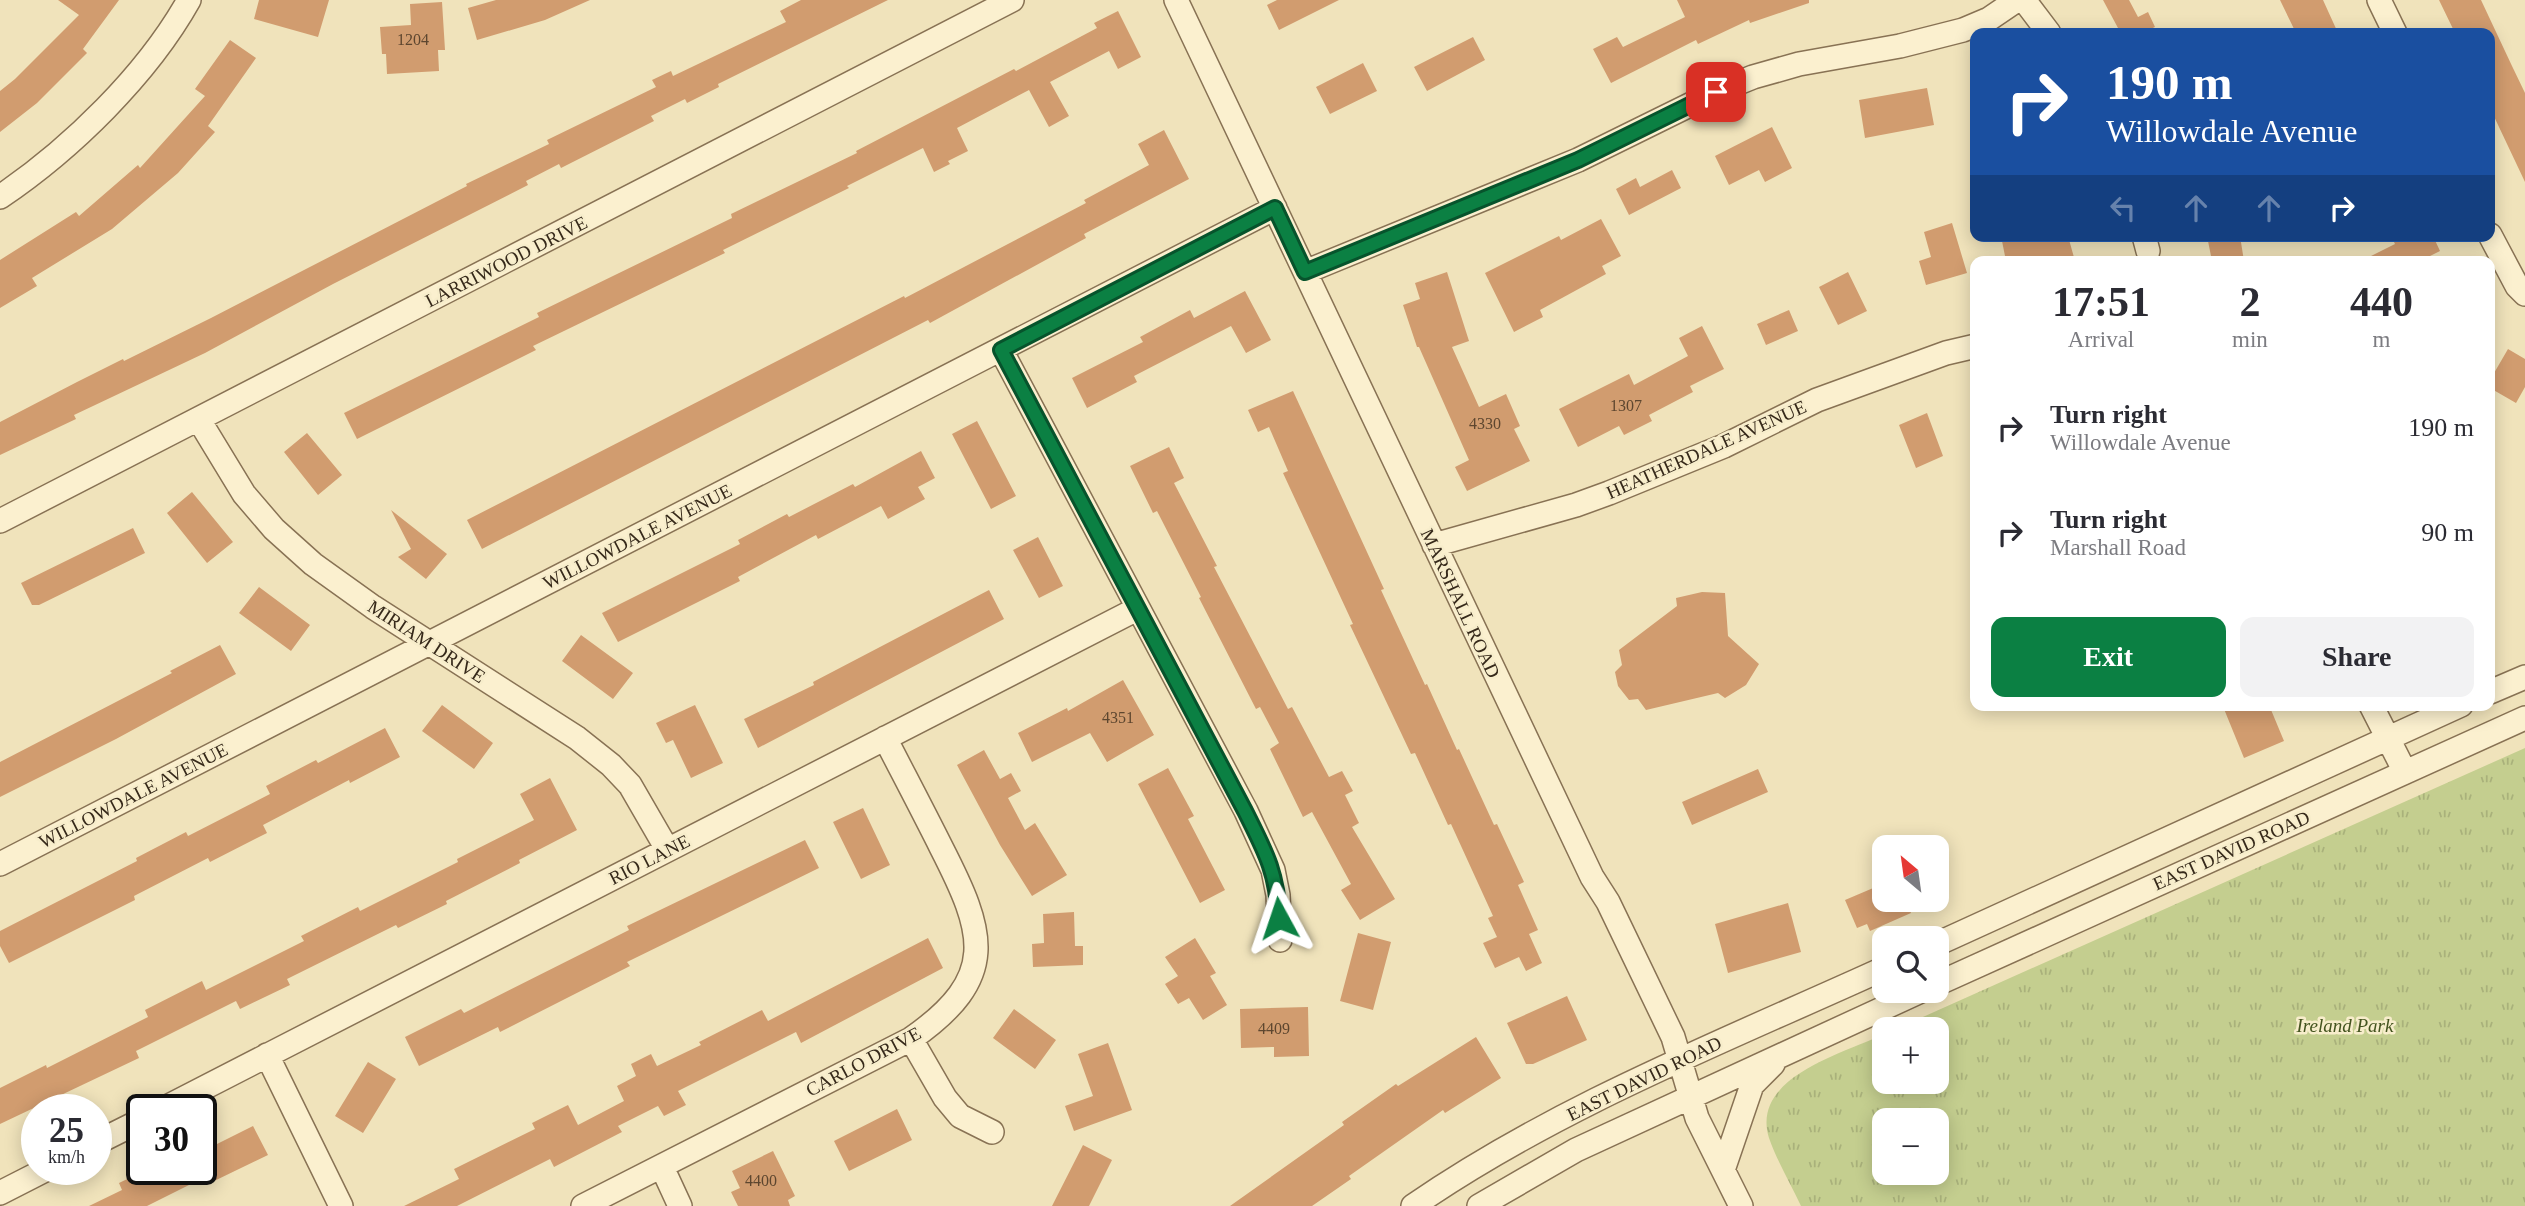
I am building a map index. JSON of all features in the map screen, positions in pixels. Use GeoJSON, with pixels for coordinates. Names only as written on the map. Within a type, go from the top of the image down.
{"type":"FeatureCollection","features":[{"type":"Feature","properties":{"kind":"street"},"geometry":{"type":"LineString","coordinates":[[0,197],[72,141],[112,101],[151,55],[189,0]]}},
{"type":"Feature","properties":{"kind":"street","name":"LARRIWOOD DRIVE"},"geometry":{"type":"LineString","coordinates":[[0,521],[1012,0]]}},
{"type":"Feature","properties":{"kind":"street","name":"MARSHALL ROAD"},"geometry":{"type":"LineString","coordinates":[[1176,0],[1592,877],[1608,902],[1673,1037],[1697,1118],[1741,1206]]}},
{"type":"Feature","properties":{"kind":"street"},"geometry":{"type":"LineString","coordinates":[[1305,272],[1578,160],[1716,92],[1800,64],[1900,46],[1963,30],[1989,19],[2017,0]]}},
{"type":"Feature","properties":{"kind":"street"},"geometry":{"type":"LineString","coordinates":[[2024,0],[2045,28]]}},
{"type":"Feature","properties":{"kind":"street"},"geometry":{"type":"LineString","coordinates":[[2379,0],[2393,28]]}},
{"type":"Feature","properties":{"kind":"street","name":"WILLOWDALE AVENUE"},"geometry":{"type":"LineString","coordinates":[[0,864],[1275,208]]}},
{"type":"Feature","properties":{"kind":"street"},"geometry":{"type":"LineString","coordinates":[[2494,242],[2517,286],[2525,294]]}},
{"type":"Feature","properties":{"kind":"street","name":"HEATHERDALE AVENUE"},"geometry":{"type":"LineString","coordinates":[[1434,545],[1576,505],[1609,493],[1724,446],[1817,400],[1946,353],[1970,347]]}},
{"type":"Feature","properties":{"kind":"street"},"geometry":{"type":"LineString","coordinates":[[1001,350],[1245,811],[1273,870],[1278,895],[1280,940]]}},
{"type":"Feature","properties":{"kind":"street","name":"MIRIAM DRIVE"},"geometry":{"type":"LineString","coordinates":[[199,420],[237,485],[274,529],[313,564],[577,738],[611,765],[630,785],[667,849]]}},
{"type":"Feature","properties":{"kind":"street","name":"RIO LANE"},"geometry":{"type":"LineString","coordinates":[[192,1094],[1137,609]]}},
{"type":"Feature","properties":{"kind":"street"},"geometry":{"type":"LineString","coordinates":[[2495,690],[2525,677]]}},
{"type":"Feature","properties":{"kind":"street"},"geometry":{"type":"LineString","coordinates":[[2375,711],[2390,737],[2405,772]]}},
{"type":"Feature","properties":{"kind":"street","name":"EAST DAVID ROAD"},"geometry":{"type":"LineString","coordinates":[[1949,939],[2448,711]]}},
{"type":"Feature","properties":{"kind":"street","name":"EAST DAVID ROAD"},"geometry":{"type":"LineString","coordinates":[[1949,979],[2525,718]]}},
{"type":"Feature","properties":{"kind":"street","name":"CARLO DRIVE"},"geometry":{"type":"LineString","coordinates":[[583,1206],[911,1038],[938,1020],[959,997],[971,976],[976,950],[975,927],[967,897],[886,738]]}},
{"type":"Feature","properties":{"kind":"street","name":"EAST DAVID ROAD"},"geometry":{"type":"LineString","coordinates":[[1413,1206],[1480,1162],[1533,1132],[1680,1060],[1872,974]]}},
{"type":"Feature","properties":{"kind":"street","name":"EAST DAVID ROAD"},"geometry":{"type":"LineString","coordinates":[[1479,1206],[1576,1150],[1895,1003]]}},
{"type":"Feature","properties":{"kind":"street"},"geometry":{"type":"LineString","coordinates":[[911,1038],[945,1098],[960,1116],[992,1132]]}},
{"type":"Feature","properties":{"kind":"street"},"geometry":{"type":"LineString","coordinates":[[267,1055],[341,1206]]}},
{"type":"Feature","properties":{"kind":"street"},"geometry":{"type":"LineString","coordinates":[[1723,1170],[1752,1085],[1782,1055]]}},
{"type":"Feature","properties":{"kind":"street"},"geometry":{"type":"LineString","coordinates":[[662,1167],[680,1206]]}},
{"type":"Feature","properties":{"kind":"street"},"geometry":{"type":"LineString","coordinates":[[0,1193],[21,1182]]}},
{"type":"Feature","properties":{"kind":"green space","name":"Ireland Park"},"geometry":{"type":"Polygon","coordinates":[[[2525,748],[2525,1206],[1801,1206],[1769,1138],[1767,1117],[1773,1099],[1787,1083],[1825,1059],[1872,1039],[1872,1094],[1949,1094],[1949,1017],[1923,1017],[2525,748]]]}},
{"type":"Feature","properties":{"kind":"building"},"geometry":{"type":"Polygon","coordinates":[[[58,0],[119,0],[83,49],[87,53],[37,103],[0,132],[0,91],[79,15],[58,0]]]}},
{"type":"Feature","properties":{"kind":"building"},"geometry":{"type":"Polygon","coordinates":[[[259,0],[329,0],[318,37],[254,19],[259,0]]]}},
{"type":"Feature","properties":{"kind":"building"},"geometry":{"type":"Polygon","coordinates":[[[496,0],[590,0],[545,20],[477,40],[468,8],[496,0]]]}},
{"type":"Feature","properties":{"kind":"building"},"geometry":{"type":"Polygon","coordinates":[[[801,0],[888,0],[718,84],[719,87],[687,103],[685,99],[651,116],[654,121],[561,168],[559,164],[526,181],[528,185],[333,284],[205,353],[74,415],[76,419],[0,455],[0,422],[123,359],[124,361],[211,318],[467,186],[466,184],[549,144],[547,140],[656,87],[652,80],[671,71],[673,76],[786,22],[780,11],[801,0]]]}},
{"type":"Feature","properties":{"kind":"building"},"geometry":{"type":"Polygon","coordinates":[[[1277,0],[1339,0],[1279,30],[1267,5],[1277,0]]]}},
{"type":"Feature","properties":{"kind":"building"},"geometry":{"type":"Polygon","coordinates":[[[1677,0],[1809,0],[1809,3],[1750,23],[1749,20],[1698,44],[1696,40],[1611,83],[1593,49],[1617,37],[1623,47],[1685,17],[1677,0]]]}},
{"type":"Feature","properties":{"kind":"building"},"geometry":{"type":"Polygon","coordinates":[[[2103,0],[2129,0],[2138,17],[2148,12],[2155,27],[2153,28],[2118,28],[2103,0]]]}},
{"type":"Feature","properties":{"kind":"building"},"geometry":{"type":"Polygon","coordinates":[[[2280,0],[2323,0],[2336,28],[2294,28],[2280,0]]]}},
{"type":"Feature","properties":{"kind":"building"},"geometry":{"type":"Polygon","coordinates":[[[2439,0],[2481,0],[2494,28],[2453,28],[2439,0]]]}},
{"type":"Feature","properties":{"kind":"building"},"geometry":{"type":"Polygon","coordinates":[[[442,2],[445,50],[438,50],[439,71],[387,74],[380,27],[411,25],[410,4],[442,2]]]}},
{"type":"Feature","properties":{"kind":"building"},"geometry":{"type":"Polygon","coordinates":[[[1118,11],[1141,57],[1118,69],[1109,51],[1050,82],[1069,116],[1049,127],[1029,90],[957,128],[968,151],[948,161],[950,164],[934,172],[923,148],[723,250],[725,253],[533,346],[536,350],[357,439],[344,413],[539,317],[537,313],[732,218],[731,214],[857,153],[856,151],[1014,69],[1016,71],[1097,28],[1094,23],[1118,11]]]}},
{"type":"Feature","properties":{"kind":"building"},"geometry":{"type":"Polygon","coordinates":[[[2495,30],[2525,93],[2525,182],[2495,119],[2495,30]]]}},
{"type":"Feature","properties":{"kind":"building"},"geometry":{"type":"Polygon","coordinates":[[[1473,37],[1485,60],[1427,91],[1414,67],[1473,37]]]}},
{"type":"Feature","properties":{"kind":"building"},"geometry":{"type":"Polygon","coordinates":[[[230,40],[256,58],[208,126],[215,132],[178,173],[112,229],[32,278],[37,286],[0,308],[0,260],[76,212],[79,216],[138,165],[140,168],[205,96],[195,89],[230,40]]]}},
{"type":"Feature","properties":{"kind":"building"},"geometry":{"type":"Polygon","coordinates":[[[1363,63],[1377,91],[1330,114],[1316,87],[1363,63]]]}},
{"type":"Feature","properties":{"kind":"building"},"geometry":{"type":"Polygon","coordinates":[[[1927,88],[1934,125],[1865,138],[1859,100],[1927,88]]]}},
{"type":"Feature","properties":{"kind":"building"},"geometry":{"type":"Polygon","coordinates":[[[1772,127],[1792,168],[1765,182],[1759,170],[1729,185],[1715,156],[1772,127]]]}},
{"type":"Feature","properties":{"kind":"building"},"geometry":{"type":"Polygon","coordinates":[[[1164,130],[1189,179],[1084,234],[1086,238],[930,323],[928,320],[482,549],[467,520],[1086,203],[1084,200],[1149,165],[1138,144],[1164,130]]]}},
{"type":"Feature","properties":{"kind":"building"},"geometry":{"type":"Polygon","coordinates":[[[1672,170],[1681,188],[1629,215],[1616,189],[1636,178],[1640,187],[1672,170]]]}},
{"type":"Feature","properties":{"kind":"building"},"geometry":{"type":"Polygon","coordinates":[[[1601,219],[1621,256],[1602,266],[1606,274],[1540,310],[1543,317],[1514,332],[1485,273],[1559,236],[1561,240],[1601,219]]]}},
{"type":"Feature","properties":{"kind":"building"},"geometry":{"type":"Polygon","coordinates":[[[1952,223],[1967,273],[1926,285],[1919,261],[1931,257],[1924,232],[1952,223]]]}},
{"type":"Feature","properties":{"kind":"building"},"geometry":{"type":"Polygon","coordinates":[[[2002,242],[2070,242],[2074,256],[2005,256],[2002,242]]]}},
{"type":"Feature","properties":{"kind":"building"},"geometry":{"type":"Polygon","coordinates":[[[2208,242],[2241,242],[2243,256],[2211,256],[2208,242]]]}},
{"type":"Feature","properties":{"kind":"building"},"geometry":{"type":"Polygon","coordinates":[[[2394,242],[2436,242],[2440,251],[2430,256],[2371,256],[2395,244],[2394,242]]]}},
{"type":"Feature","properties":{"kind":"building"},"geometry":{"type":"Polygon","coordinates":[[[1447,272],[1469,341],[1452,347],[1479,407],[1506,394],[1520,426],[1514,429],[1530,461],[1467,491],[1455,467],[1469,460],[1417,347],[1403,305],[1420,299],[1415,283],[1447,272]]]}},
{"type":"Feature","properties":{"kind":"building"},"geometry":{"type":"Polygon","coordinates":[[[1848,272],[1867,311],[1838,325],[1819,287],[1848,272]]]}},
{"type":"Feature","properties":{"kind":"building"},"geometry":{"type":"Polygon","coordinates":[[[1245,291],[1271,340],[1246,353],[1231,326],[1134,376],[1137,382],[1087,408],[1072,378],[1143,342],[1140,337],[1190,310],[1194,318],[1245,291]]]}},
{"type":"Feature","properties":{"kind":"building"},"geometry":{"type":"Polygon","coordinates":[[[1789,310],[1798,331],[1766,345],[1757,324],[1789,310]]]}},
{"type":"Feature","properties":{"kind":"building"},"geometry":{"type":"Polygon","coordinates":[[[1702,326],[1724,369],[1690,386],[1693,392],[1649,415],[1652,421],[1624,435],[1619,426],[1578,447],[1559,409],[1629,374],[1634,385],[1688,356],[1679,338],[1702,326]]]}},
{"type":"Feature","properties":{"kind":"building"},"geometry":{"type":"Polygon","coordinates":[[[2508,349],[2525,359],[2525,387],[2516,403],[2495,391],[2495,371],[2508,349]]]}},
{"type":"Feature","properties":{"kind":"building"},"geometry":{"type":"Polygon","coordinates":[[[1293,391],[1425,685],[1427,684],[1524,882],[1518,885],[1538,930],[1529,934],[1542,963],[1526,971],[1519,957],[1495,968],[1483,943],[1497,937],[1488,918],[1493,916],[1451,824],[1448,825],[1415,753],[1411,754],[1350,625],[1353,624],[1283,473],[1288,471],[1269,427],[1258,432],[1248,410],[1293,391]]]}},
{"type":"Feature","properties":{"kind":"building"},"geometry":{"type":"Polygon","coordinates":[[[1927,413],[1943,456],[1916,468],[1899,425],[1927,413]]]}},
{"type":"Feature","properties":{"kind":"building"},"geometry":{"type":"Polygon","coordinates":[[[977,421],[1016,496],[991,509],[952,434],[977,421]]]}},
{"type":"Feature","properties":{"kind":"building"},"geometry":{"type":"Polygon","coordinates":[[[307,433],[342,475],[318,495],[284,452],[307,433]]]}},
{"type":"Feature","properties":{"kind":"building"},"geometry":{"type":"Polygon","coordinates":[[[1169,447],[1184,478],[1174,483],[1217,566],[1214,567],[1288,709],[1292,707],[1329,777],[1342,771],[1353,791],[1345,795],[1359,823],[1352,827],[1395,899],[1360,920],[1341,890],[1351,884],[1312,812],[1303,817],[1270,749],[1279,743],[1260,707],[1256,709],[1157,511],[1153,513],[1130,466],[1169,447]]]}},
{"type":"Feature","properties":{"kind":"building"},"geometry":{"type":"Polygon","coordinates":[[[921,451],[935,478],[918,487],[925,499],[888,519],[881,506],[818,539],[816,535],[738,577],[740,581],[618,642],[602,613],[740,544],[738,540],[787,514],[789,517],[853,484],[855,487],[921,451]]]}},
{"type":"Feature","properties":{"kind":"building"},"geometry":{"type":"Polygon","coordinates":[[[192,492],[233,542],[207,563],[167,513],[192,492]]]}},
{"type":"Feature","properties":{"kind":"building"},"geometry":{"type":"Polygon","coordinates":[[[391,510],[447,554],[426,579],[398,557],[411,549],[391,510]]]}},
{"type":"Feature","properties":{"kind":"building"},"geometry":{"type":"Polygon","coordinates":[[[133,528],[145,553],[39,605],[32,605],[21,583],[133,528]]]}},
{"type":"Feature","properties":{"kind":"building"},"geometry":{"type":"Polygon","coordinates":[[[1038,537],[1063,586],[1039,598],[1013,550],[1038,537]]]}},
{"type":"Feature","properties":{"kind":"building"},"geometry":{"type":"Polygon","coordinates":[[[259,587],[310,625],[291,651],[239,613],[259,587]]]}},
{"type":"Feature","properties":{"kind":"building"},"geometry":{"type":"Polygon","coordinates":[[[989,590],[1004,619],[758,748],[744,719],[814,685],[813,682],[989,590]]]}},
{"type":"Feature","properties":{"kind":"building"},"geometry":{"type":"Polygon","coordinates":[[[1702,592],[1725,593],[1728,636],[1759,664],[1746,685],[1725,698],[1718,693],[1646,710],[1638,699],[1629,700],[1618,686],[1615,672],[1622,665],[1619,650],[1677,606],[1676,598],[1702,592]]]}},
{"type":"Feature","properties":{"kind":"building"},"geometry":{"type":"Polygon","coordinates":[[[581,635],[633,673],[613,699],[562,661],[581,635]]]}},
{"type":"Feature","properties":{"kind":"building"},"geometry":{"type":"Polygon","coordinates":[[[220,645],[236,674],[116,739],[0,797],[0,762],[172,673],[170,671],[220,645]]]}},
{"type":"Feature","properties":{"kind":"building"},"geometry":{"type":"Polygon","coordinates":[[[1123,680],[1154,735],[1107,762],[1090,733],[1032,762],[1018,733],[1067,708],[1068,711],[1123,680]]]}},
{"type":"Feature","properties":{"kind":"building"},"geometry":{"type":"Polygon","coordinates":[[[442,705],[493,743],[474,769],[422,731],[442,705]]]}},
{"type":"Feature","properties":{"kind":"building"},"geometry":{"type":"Polygon","coordinates":[[[695,705],[723,763],[691,778],[673,740],[666,743],[656,723],[695,705]]]}},
{"type":"Feature","properties":{"kind":"building"},"geometry":{"type":"Polygon","coordinates":[[[2225,711],[2272,711],[2284,741],[2244,758],[2225,711]]]}},
{"type":"Feature","properties":{"kind":"building"},"geometry":{"type":"Polygon","coordinates":[[[385,728],[400,757],[263,825],[267,833],[210,862],[208,858],[134,896],[135,900],[9,963],[0,946],[0,931],[137,861],[136,858],[186,832],[188,836],[270,794],[266,786],[316,760],[318,763],[385,728]]]}},
{"type":"Feature","properties":{"kind":"building"},"geometry":{"type":"Polygon","coordinates":[[[984,750],[1000,779],[1011,773],[1021,791],[1008,798],[1025,830],[1035,823],[1067,875],[1032,896],[1000,845],[957,765],[984,750]]]}},
{"type":"Feature","properties":{"kind":"building"},"geometry":{"type":"Polygon","coordinates":[[[1168,768],[1194,816],[1188,819],[1225,890],[1200,903],[1138,784],[1168,768]]]}},
{"type":"Feature","properties":{"kind":"building"},"geometry":{"type":"Polygon","coordinates":[[[1758,769],[1768,792],[1692,825],[1682,802],[1758,769]]]}},
{"type":"Feature","properties":{"kind":"building"},"geometry":{"type":"Polygon","coordinates":[[[550,778],[577,830],[446,901],[447,904],[398,928],[396,925],[287,979],[290,985],[240,1009],[236,1001],[136,1051],[139,1058],[63,1094],[21,1094],[21,1114],[0,1124],[0,1088],[46,1065],[47,1068],[148,1017],[145,1010],[202,981],[206,990],[304,941],[301,936],[358,907],[360,911],[534,820],[520,794],[550,778]]]}},
{"type":"Feature","properties":{"kind":"building"},"geometry":{"type":"Polygon","coordinates":[[[863,808],[890,865],[861,879],[833,822],[863,808]]]}},
{"type":"Feature","properties":{"kind":"building"},"geometry":{"type":"Polygon","coordinates":[[[805,840],[819,868],[627,962],[630,966],[500,1032],[498,1027],[419,1066],[405,1037],[461,1009],[464,1013],[629,930],[627,926],[805,840]]]}},
{"type":"Feature","properties":{"kind":"building"},"geometry":{"type":"Polygon","coordinates":[[[1872,889],[1872,912],[1911,913],[1881,926],[1872,926],[1870,931],[1867,924],[1857,928],[1845,900],[1872,889]]]}},
{"type":"Feature","properties":{"kind":"building"},"geometry":{"type":"Polygon","coordinates":[[[1788,903],[1801,952],[1728,973],[1715,924],[1788,903]]]}},
{"type":"Feature","properties":{"kind":"building"},"geometry":{"type":"Polygon","coordinates":[[[1074,912],[1075,946],[1083,946],[1083,965],[1033,967],[1032,944],[1044,943],[1043,914],[1074,912]]]}},
{"type":"Feature","properties":{"kind":"building"},"geometry":{"type":"Polygon","coordinates":[[[1358,933],[1391,942],[1373,1010],[1340,1001],[1358,933]]]}},
{"type":"Feature","properties":{"kind":"building"},"geometry":{"type":"Polygon","coordinates":[[[928,938],[943,968],[801,1043],[796,1032],[678,1091],[686,1105],[664,1116],[658,1106],[618,1126],[622,1132],[554,1167],[550,1159],[457,1206],[404,1206],[459,1179],[454,1169],[535,1129],[532,1123],[568,1105],[578,1125],[624,1101],[617,1086],[636,1076],[631,1064],[651,1054],[657,1066],[701,1045],[699,1042],[762,1010],[768,1021],[928,938]]]}},
{"type":"Feature","properties":{"kind":"building"},"geometry":{"type":"Polygon","coordinates":[[[1195,938],[1216,973],[1210,976],[1227,1005],[1203,1020],[1189,998],[1178,1004],[1165,984],[1178,976],[1165,957],[1195,938]]]}},
{"type":"Feature","properties":{"kind":"building"},"geometry":{"type":"Polygon","coordinates":[[[1567,996],[1587,1040],[1533,1064],[1526,1064],[1507,1023],[1567,996]]]}},
{"type":"Feature","properties":{"kind":"building"},"geometry":{"type":"Polygon","coordinates":[[[1308,1007],[1309,1056],[1274,1057],[1274,1047],[1241,1048],[1240,1009],[1308,1007]]]}},
{"type":"Feature","properties":{"kind":"building"},"geometry":{"type":"Polygon","coordinates":[[[1014,1009],[1056,1040],[1035,1069],[993,1038],[1014,1009]]]}},
{"type":"Feature","properties":{"kind":"building"},"geometry":{"type":"Polygon","coordinates":[[[1476,1037],[1501,1078],[1445,1113],[1443,1110],[1349,1176],[1351,1179],[1312,1206],[1230,1206],[1344,1125],[1342,1122],[1396,1084],[1398,1086],[1476,1037]]]}},
{"type":"Feature","properties":{"kind":"building"},"geometry":{"type":"Polygon","coordinates":[[[1108,1043],[1132,1110],[1074,1131],[1065,1106],[1093,1096],[1078,1054],[1108,1043]]]}},
{"type":"Feature","properties":{"kind":"building"},"geometry":{"type":"Polygon","coordinates":[[[368,1062],[396,1079],[363,1133],[335,1116],[368,1062]]]}},
{"type":"Feature","properties":{"kind":"building"},"geometry":{"type":"Polygon","coordinates":[[[897,1109],[912,1140],[849,1171],[834,1141],[897,1109]]]}},
{"type":"Feature","properties":{"kind":"building"},"geometry":{"type":"Polygon","coordinates":[[[253,1126],[268,1155],[217,1180],[217,1144],[253,1126]]]}},
{"type":"Feature","properties":{"kind":"building"},"geometry":{"type":"Polygon","coordinates":[[[1083,1145],[1112,1160],[1089,1206],[1052,1206],[1083,1145]]]}},
{"type":"Feature","properties":{"kind":"building"},"geometry":{"type":"Polygon","coordinates":[[[773,1151],[795,1196],[788,1200],[790,1206],[738,1206],[731,1192],[740,1188],[732,1171],[773,1151]]]}},
{"type":"Feature","properties":{"kind":"building"},"geometry":{"type":"Polygon","coordinates":[[[126,1180],[126,1185],[189,1185],[147,1206],[89,1206],[122,1190],[119,1183],[126,1180]]]}},
{"type":"Feature","properties":{"kind":"route"},"geometry":{"type":"LineString","coordinates":[[1279,918],[1273,870],[1245,811],[1001,350],[1275,208],[1305,272],[1578,160],[1716,92]]}}]}
